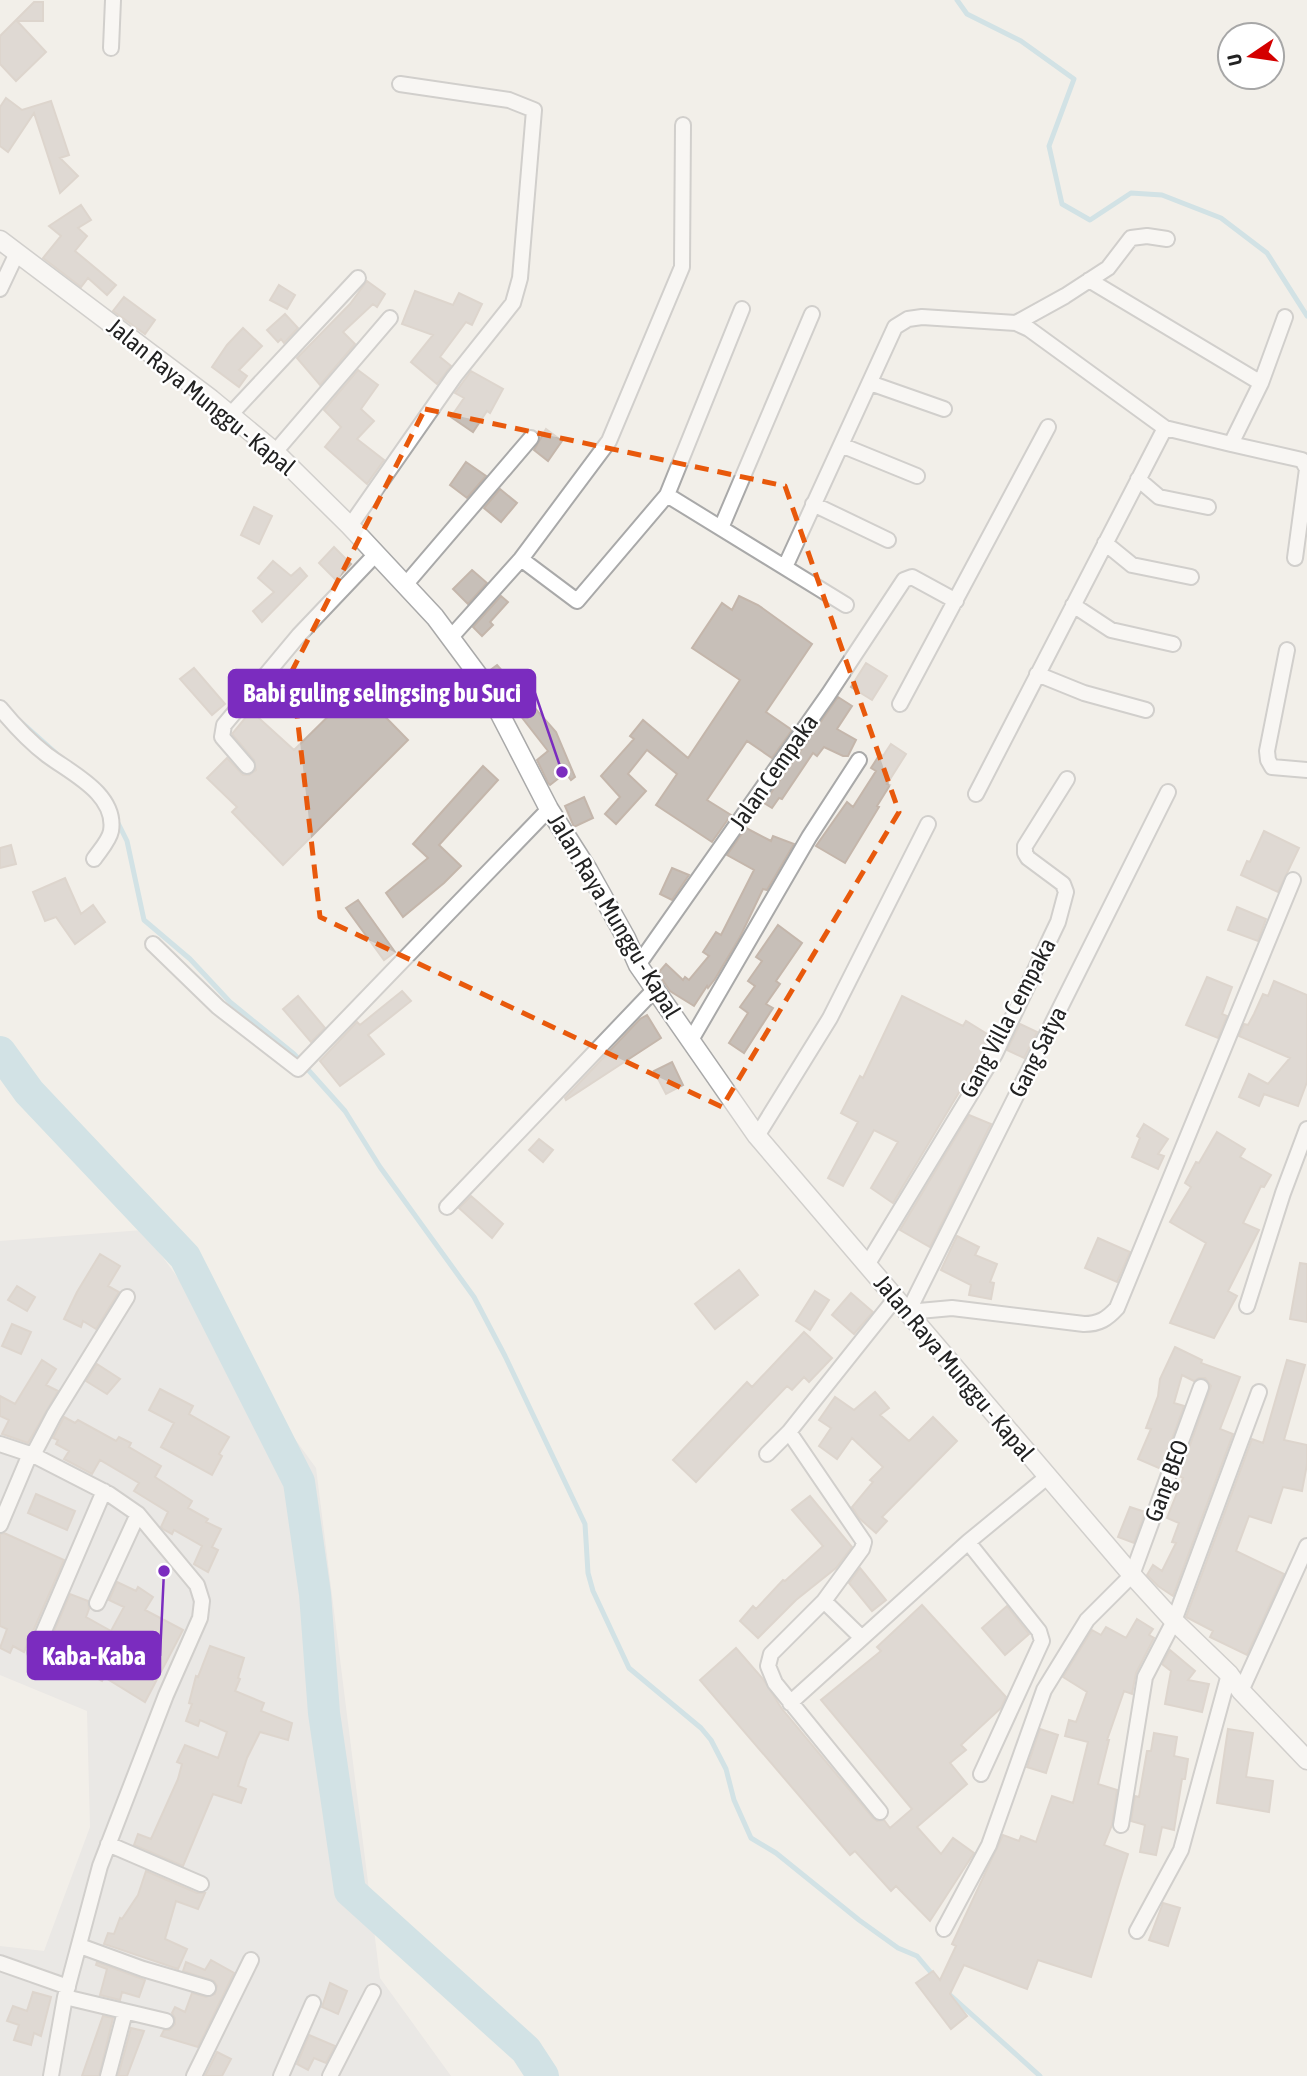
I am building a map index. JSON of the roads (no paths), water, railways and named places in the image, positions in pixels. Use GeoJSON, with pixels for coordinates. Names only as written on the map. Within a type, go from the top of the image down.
{"type":"FeatureCollection","features":[{"type":"Feature","properties":{"kind":"street"},"geometry":{"type":"LineString","coordinates":[[111,48],[113,0]]}},
{"type":"Feature","properties":{"kind":"street"},"geometry":{"type":"LineString","coordinates":[[350,526],[454,377],[513,303],[520,278],[534,110],[509,100],[400,84]]}},
{"type":"Feature","properties":{"kind":"street"},"geometry":{"type":"LineString","coordinates":[[452,636],[521,559],[609,440],[682,267],[683,125]]}},
{"type":"Feature","properties":{"kind":"street"},"geometry":{"type":"LineString","coordinates":[[1016,323],[1108,268],[1131,238],[1147,236],[1167,239]]}},
{"type":"Feature","properties":{"kind":"street","name":"Jalan Raya Munggu - Kapal"},"geometry":{"type":"LineString","coordinates":[[0,240],[275,452],[350,526],[452,636],[484,682],[549,809],[588,870],[638,965],[757,1136],[1132,1575],[1174,1621],[1229,1674],[1241,1691],[1307,1760]]}},
{"type":"Feature","properties":{"kind":"street"},"geometry":{"type":"LineString","coordinates":[[0,289],[16,253]]}},
{"type":"Feature","properties":{"kind":"street"},"geometry":{"type":"LineString","coordinates":[[230,415],[358,278]]}},
{"type":"Feature","properties":{"kind":"street"},"geometry":{"type":"LineString","coordinates":[[1089,280],[1261,383]]}},
{"type":"Feature","properties":{"kind":"street"},"geometry":{"type":"LineString","coordinates":[[521,559],[577,601],[667,495],[742,309]]}},
{"type":"Feature","properties":{"kind":"street"},"geometry":{"type":"LineString","coordinates":[[721,528],[813,314]]}},
{"type":"Feature","properties":{"kind":"street"},"geometry":{"type":"LineString","coordinates":[[785,567],[895,327],[908,319],[922,317],[1016,323],[1029,329],[1165,428],[1302,460],[1307,469],[1295,558]]}},
{"type":"Feature","properties":{"kind":"street"},"geometry":{"type":"LineString","coordinates":[[1231,444],[1261,383],[1285,317]]}},
{"type":"Feature","properties":{"kind":"street"},"geometry":{"type":"LineString","coordinates":[[275,452],[390,318]]}},
{"type":"Feature","properties":{"kind":"street"},"geometry":{"type":"LineString","coordinates":[[870,383],[943,409]]}},
{"type":"Feature","properties":{"kind":"street"},"geometry":{"type":"LineString","coordinates":[[900,704],[1048,427]]}},
{"type":"Feature","properties":{"kind":"street"},"geometry":{"type":"LineString","coordinates":[[976,794],[1165,428]]}},
{"type":"Feature","properties":{"kind":"street"},"geometry":{"type":"LineString","coordinates":[[405,584],[531,438]]}},
{"type":"Feature","properties":{"kind":"street"},"geometry":{"type":"LineString","coordinates":[[841,445],[917,477]]}},
{"type":"Feature","properties":{"kind":"street"},"geometry":{"type":"LineString","coordinates":[[1139,479],[1159,497],[1209,508]]}},
{"type":"Feature","properties":{"kind":"street"},"geometry":{"type":"LineString","coordinates":[[667,495],[846,605]]}},
{"type":"Feature","properties":{"kind":"street"},"geometry":{"type":"LineString","coordinates":[[813,505],[888,540]]}},
{"type":"Feature","properties":{"kind":"street"},"geometry":{"type":"LineString","coordinates":[[1105,543],[1132,565],[1191,577]]}},
{"type":"Feature","properties":{"kind":"street"},"geometry":{"type":"LineString","coordinates":[[247,766],[222,737],[224,726],[299,635],[375,555]]}},
{"type":"Feature","properties":{"kind":"street","name":"Jalan Cempaka"},"geometry":{"type":"LineString","coordinates":[[638,965],[828,695],[904,580],[912,577],[956,601]]}},
{"type":"Feature","properties":{"kind":"street"},"geometry":{"type":"LineString","coordinates":[[1073,605],[1111,630],[1173,644]]}},
{"type":"Feature","properties":{"kind":"street"},"geometry":{"type":"LineString","coordinates":[[1287,650],[1268,760],[1272,766],[1307,770]]}},
{"type":"Feature","properties":{"kind":"street"},"geometry":{"type":"LineString","coordinates":[[1037,674],[1084,693],[1146,710]]}},
{"type":"Feature","properties":{"kind":"street"},"geometry":{"type":"LineString","coordinates":[[0,708],[34,744],[75,774],[106,802],[111,815],[111,831],[94,859]]}},
{"type":"Feature","properties":{"kind":"street"},"geometry":{"type":"LineString","coordinates":[[691,1040],[809,838],[859,760]]}},
{"type":"Feature","properties":{"kind":"street","name":"Gang Villa Cempaka"},"geometry":{"type":"LineString","coordinates":[[867,1265],[995,1054],[1058,922],[1066,892],[1063,884],[1028,859],[1025,846],[1067,779]]}},
{"type":"Feature","properties":{"kind":"street","name":"Gang Satya"},"geometry":{"type":"LineString","coordinates":[[908,1312],[1168,792]]}},
{"type":"Feature","properties":{"kind":"street"},"geometry":{"type":"LineString","coordinates":[[153,944],[218,1007],[298,1069],[549,809]]}},
{"type":"Feature","properties":{"kind":"street"},"geometry":{"type":"LineString","coordinates":[[757,1136],[830,1018],[928,824]]}},
{"type":"Feature","properties":{"kind":"street"},"geometry":{"type":"LineString","coordinates":[[908,1312],[952,1308],[1096,1324],[1108,1318],[1117,1308],[1293,880]]}},
{"type":"Feature","properties":{"kind":"street"},"geometry":{"type":"LineString","coordinates":[[447,1207],[655,989]]}},
{"type":"Feature","properties":{"kind":"street"},"geometry":{"type":"LineString","coordinates":[[1247,1306],[1271,1228],[1307,1129]]}},
{"type":"Feature","properties":{"kind":"street"},"geometry":{"type":"LineString","coordinates":[[0,1525],[32,1454],[127,1297]]}},
{"type":"Feature","properties":{"kind":"street"},"geometry":{"type":"LineString","coordinates":[[767,1454],[789,1432],[895,1299]]}},
{"type":"Feature","properties":{"kind":"street","name":"Gang BEO"},"geometry":{"type":"LineString","coordinates":[[1132,1575],[1201,1387]]}},
{"type":"Feature","properties":{"kind":"street"},"geometry":{"type":"LineString","coordinates":[[1121,1825],[1145,1677],[1174,1621],[1259,1392]]}},
{"type":"Feature","properties":{"kind":"street"},"geometry":{"type":"LineString","coordinates":[[789,1432],[864,1542],[862,1549],[824,1601],[778,1644],[768,1660],[771,1677],[880,1812]]}},
{"type":"Feature","properties":{"kind":"street"},"geometry":{"type":"LineString","coordinates":[[0,1444],[32,1454],[104,1491],[138,1514],[197,1585],[202,1609],[108,1844],[66,1992],[51,2076]]}},
{"type":"Feature","properties":{"kind":"street"},"geometry":{"type":"LineString","coordinates":[[790,1703],[968,1542],[1047,1477]]}},
{"type":"Feature","properties":{"kind":"street"},"geometry":{"type":"LineString","coordinates":[[35,1652],[104,1491]]}},
{"type":"Feature","properties":{"kind":"street"},"geometry":{"type":"LineString","coordinates":[[97,1603],[138,1514]]}},
{"type":"Feature","properties":{"kind":"street"},"geometry":{"type":"LineString","coordinates":[[968,1542],[1042,1636],[1041,1646],[981,1774]]}},
{"type":"Feature","properties":{"kind":"street"},"geometry":{"type":"LineString","coordinates":[[1241,1691],[1307,1546]]}},
{"type":"Feature","properties":{"kind":"street"},"geometry":{"type":"LineString","coordinates":[[944,1929],[989,1844],[1044,1690],[1087,1620],[1132,1575]]}},
{"type":"Feature","properties":{"kind":"street"},"geometry":{"type":"LineString","coordinates":[[824,1601],[862,1638]]}},
{"type":"Feature","properties":{"kind":"street"},"geometry":{"type":"LineString","coordinates":[[1137,1931],[1181,1850],[1229,1674]]}},
{"type":"Feature","properties":{"kind":"street"},"geometry":{"type":"LineString","coordinates":[[108,1844],[201,1884]]}},
{"type":"Feature","properties":{"kind":"street"},"geometry":{"type":"LineString","coordinates":[[80,1947],[208,1988]]}},
{"type":"Feature","properties":{"kind":"street"},"geometry":{"type":"LineString","coordinates":[[194,2076],[251,1960]]}},
{"type":"Feature","properties":{"kind":"street"},"geometry":{"type":"LineString","coordinates":[[0,1963],[66,1992],[125,2012],[166,2021]]}},
{"type":"Feature","properties":{"kind":"street"},"geometry":{"type":"LineString","coordinates":[[330,2076],[373,1992]]}},
{"type":"Feature","properties":{"kind":"street"},"geometry":{"type":"LineString","coordinates":[[281,2076],[313,2003]]}},
{"type":"Feature","properties":{"kind":"street"},"geometry":{"type":"LineString","coordinates":[[108,2076],[125,2012]]}},
{"type":"Feature","properties":{"kind":"waterway"},"geometry":{"type":"LineString","coordinates":[[957,0],[967,14],[1021,41],[1074,79],[1049,146],[1062,204],[1090,220],[1131,193],[1162,195],[1221,218],[1267,253],[1307,316]]}},
{"type":"Feature","properties":{"kind":"waterway"},"geometry":{"type":"LineString","coordinates":[[20,721],[57,754]]}},
{"type":"Feature","properties":{"kind":"waterway"},"geometry":{"type":"LineString","coordinates":[[115,817],[127,841],[144,920],[190,959],[230,1002],[294,1054],[345,1111],[380,1167],[474,1297],[585,1524],[588,1573],[593,1591],[629,1668],[701,1728],[711,1740],[726,1769],[734,1800],[751,1838],[776,1853],[898,1948],[917,1956],[933,1975]]}},
{"type":"Feature","properties":{"kind":"waterway"},"geometry":{"type":"LineString","coordinates":[[0,1052],[29,1092],[185,1257],[299,1482],[315,1594],[324,1713],[350,1891],[526,2050],[543,2076]]}},
{"type":"Feature","properties":{"kind":"waterway"},"geometry":{"type":"LineString","coordinates":[[949,1994],[1040,2076]]}},
{"type":"Feature","properties":{"kind":"place","name":"Babi guling selingsing bu Suci"},"geometry":{"type":"Point","coordinates":[562,772]}},
{"type":"Feature","properties":{"kind":"place","name":"Kaba-Kaba"},"geometry":{"type":"Point","coordinates":[164,1571]}}]}
